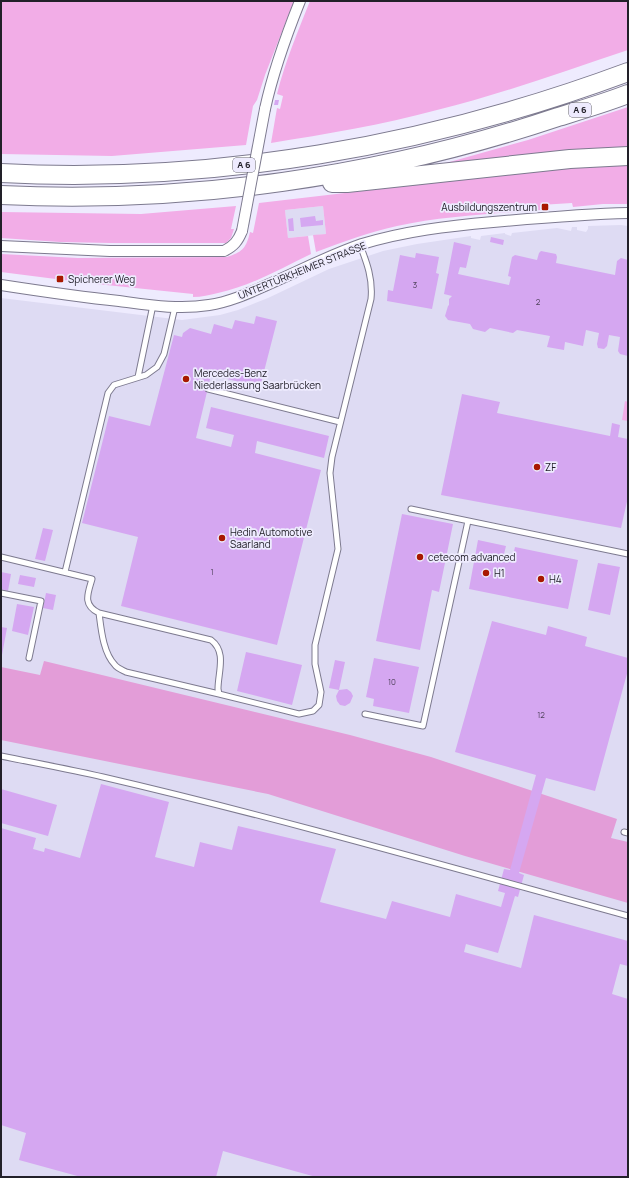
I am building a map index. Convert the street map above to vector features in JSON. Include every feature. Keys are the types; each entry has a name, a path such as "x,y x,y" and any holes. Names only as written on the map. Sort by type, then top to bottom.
{"highway":[{"name":"A 6","path":"1,174 62,176 131,174 230,167 347,150 483,119 549,99 628,72"},
{"name":"A 6","path":"1,195 63,197 134,196 233,189 279,182 393,162 468,144 532,126 628,94"},
{"name":"A 6","path":"279,182 348,183 570,159 628,156"}],"street":[{"path":"1,246 58,250 110,251 224,250 233,246 239,240 242,231 270,88 277,64 300,1"},
{"name":"UNTERTÜRKHEIMER STRASSE","path":"1,285 153,305 175,307 210,305 239,296 360,245 398,234 452,226 575,215 628,213"}],"lane":[{"path":"99,613 102,636 110,657 115,666 126,672 299,714 313,711 319,705 321,692 315,664 315,645 338,549 330,473 332,457 371,299 372,289 369,270 360,245"},
{"path":"138,377 153,305"},
{"path":"65,572 108,393 114,385 151,372 162,361 175,307"},
{"path":"208,389 340,422"},
{"path":"411,509 628,554"},
{"path":"365,714 423,726 468,521"},
{"path":"1,557 92,579 87,598 89,605 93,610 99,613 211,640 217,644 220,650 219,694"},
{"path":"1,593 41,601 29,658"},
{"path":"1,756 101,776 205,802 628,916"}],"shaded area":[{"path":"1,1 294,1 265,75 257,100 253,106 246,145 112,156 1,154"},
{"path":"310,1 628,1 628,50 533,82 461,104 375,125 271,143 277,108 280,109 283,96 277,94 280,82"},
{"path":"628,107 628,149 446,164 528,140"},
{"path":"628,165 628,204 603,204 573,207 572,203 540,205 540,210 433,220 376,231 316,252 313,235 326,234 323,206 285,210 288,238 308,236 311,254 254,282 206,296 193,297 193,294 1,272 1,254 78,258 227,257 243,249 250,232 253,233 259,203 524,172 590,166"},
{"path":"236,206 231,229 234,229 231,238 226,243 60,242 1,238 1,212 141,214"},
{"path":"323,206 326,234 288,238 285,210"},
{"path":"588,226 628,226 628,1177 1,1177 1,298 182,320 220,315 238,310 268,298 329,269 383,251 471,236 471,238 480,240 481,236 505,233 511,236 512,233 557,228 571,231 572,227 577,227 577,230 586,232"},
{"path":"625,401 628,402 628,421 622,420"},
{"path":"44,661 350,735 431,757 617,819 611,838 628,842 628,903 465,856 268,794 1,740 1,667 40,675"}],"building":[{"path":"275,100 279,100 278,105 274,105"},
{"path":"315,216 316,221 323,220 323,225 301,227 300,218"},
{"path":"293,218 294,231 289,231 288,219"},
{"path":"491,237 504,240 503,245 490,242"},
{"path":"454,242 471,246 466,268 460,267 458,274 509,285 511,277 508,276 512,257 515,255 537,260 541,251 556,254 556,263 615,275 617,261 621,258 628,260 628,356 620,354 618,351 620,337 609,335 607,346 604,349 598,348 597,344 599,333 586,330 583,346 565,342 564,350 547,347 550,336 517,330 513,333 490,328 485,332 473,329 470,324 448,320 445,316 449,305 449,299 452,296 444,294"},
{"path":"416,253 439,257 436,273 439,274 432,309 387,301 388,290 393,291 400,255 415,258"},
{"path":"256,316 277,321 260,387 211,375 196,438 231,447 234,435 206,428 211,407 329,436 324,458 257,441 255,453 321,470 277,645 121,606 138,537 82,523 109,416 150,426 174,335 182,337 183,333 190,328 211,334 214,324 232,329 235,320 254,324"},
{"name":"ZF","path":"462,394 500,402 497,413 610,436 612,423 620,425 618,437 628,439 628,497 621,528 441,495"},
{"name":"cetecom advanced","path":"402,514 453,524 439,592 432,590 420,650 376,641"},
{"path":"43,528 53,530 45,561 35,559"},
{"name":"H4","path":"478,540 506,546 503,558 512,560 515,547 578,560 568,609 469,589"},
{"path":"598,563 620,567 610,615 588,610"},
{"path":"1,572 11,574 8,591 1,589"},
{"path":"20,575 36,578 34,587 18,584"},
{"path":"46,593 56,595 53,610 43,608"},
{"path":"17,604 34,607 28,635 12,631"},
{"path":"492,621 546,635 548,626 587,637 585,646 628,658 628,670 595,791 546,778 519,873 524,875 518,897 515,896 498,953 466,944 464,952 521,968 534,915 628,941 628,966 620,964 612,994 628,999 628,1177 316,1177 223,1151 216,1177 81,1177 19,1160 26,1133 1,1125 1,828 36,838 33,849 44,852 45,848 80,858 101,784 169,802 155,857 194,867 200,842 232,850 238,826 336,849 320,902 386,919 392,901 450,917 456,894 501,907 505,893 498,891 504,869 510,870 536,775 455,752"},
{"path":"1,627 7,628 2,655 1,655"},
{"path":"246,652 302,665 292,705 237,691"},
{"path":"374,658 419,667 409,713 373,706 374,699 366,697"},
{"path":"335,660 345,662 339,690 329,688"},
{"path":"347,689 353,696 350,703 345,706 340,705 337,701 336,696 339,690"},
{"path":"1,789 57,805 48,836 1,823"}],"place":[{"name":"Ausbildungszentrum","path":"545,207"},
{"name":"Spicherer Weg","path":"60,279"},
{"name":"Mercedes-Benz Niederlassung Saarbrücken","path":"186,379"},
{"name":"ZF","path":"537,467"},
{"name":"Hedin Automotive Saarland","path":"222,538"},
{"name":"cetecom advanced","path":"420,557"},
{"name":"H1","path":"486,573"},
{"name":"H4","path":"541,579"}]}
